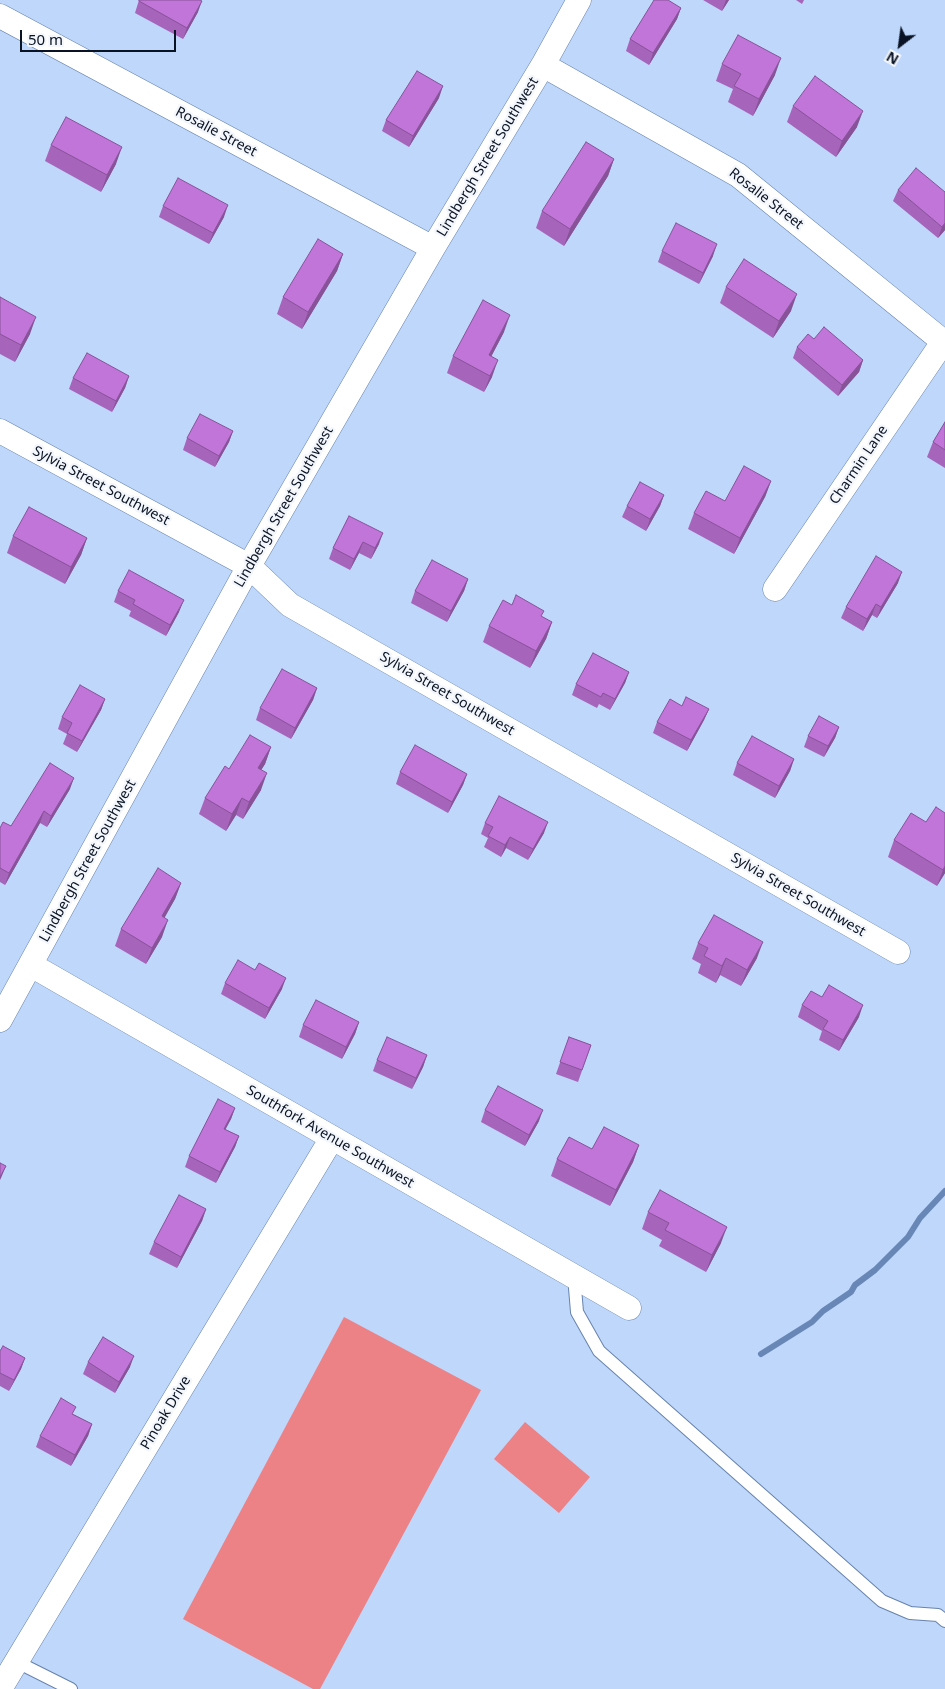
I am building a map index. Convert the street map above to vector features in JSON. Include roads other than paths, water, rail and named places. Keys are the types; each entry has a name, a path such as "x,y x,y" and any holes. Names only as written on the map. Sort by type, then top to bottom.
{"street":[{"name":"Lindbergh Street Southwest","path":"0,1020 249,566 432,248 543,65 579,0"},
{"name":"Rosalie Street","path":"0,16 432,248"},
{"name":"Rosalie Street","path":"543,65 738,175 944,342"},
{"name":"Charmin Lane","path":"775,589 944,342"},
{"name":"Sylvia Street Southwest","path":"0,431 249,566 290,605 898,952"},
{"name":"Southfork Avenue Southwest","path":"31,965 629,1308"},
{"name":"Pinoak Drive","path":"0,1689 332,1138"}],"lane":[{"path":"574,1276 577,1312 599,1351 882,1601 910,1613 938,1614 945,1621"},
{"path":"17,1662 70,1689"}],"waterway":[{"path":"761,1354 812,1322 823,1311 851,1292 855,1285 875,1270 908,1237 920,1218 945,1191"}]}
